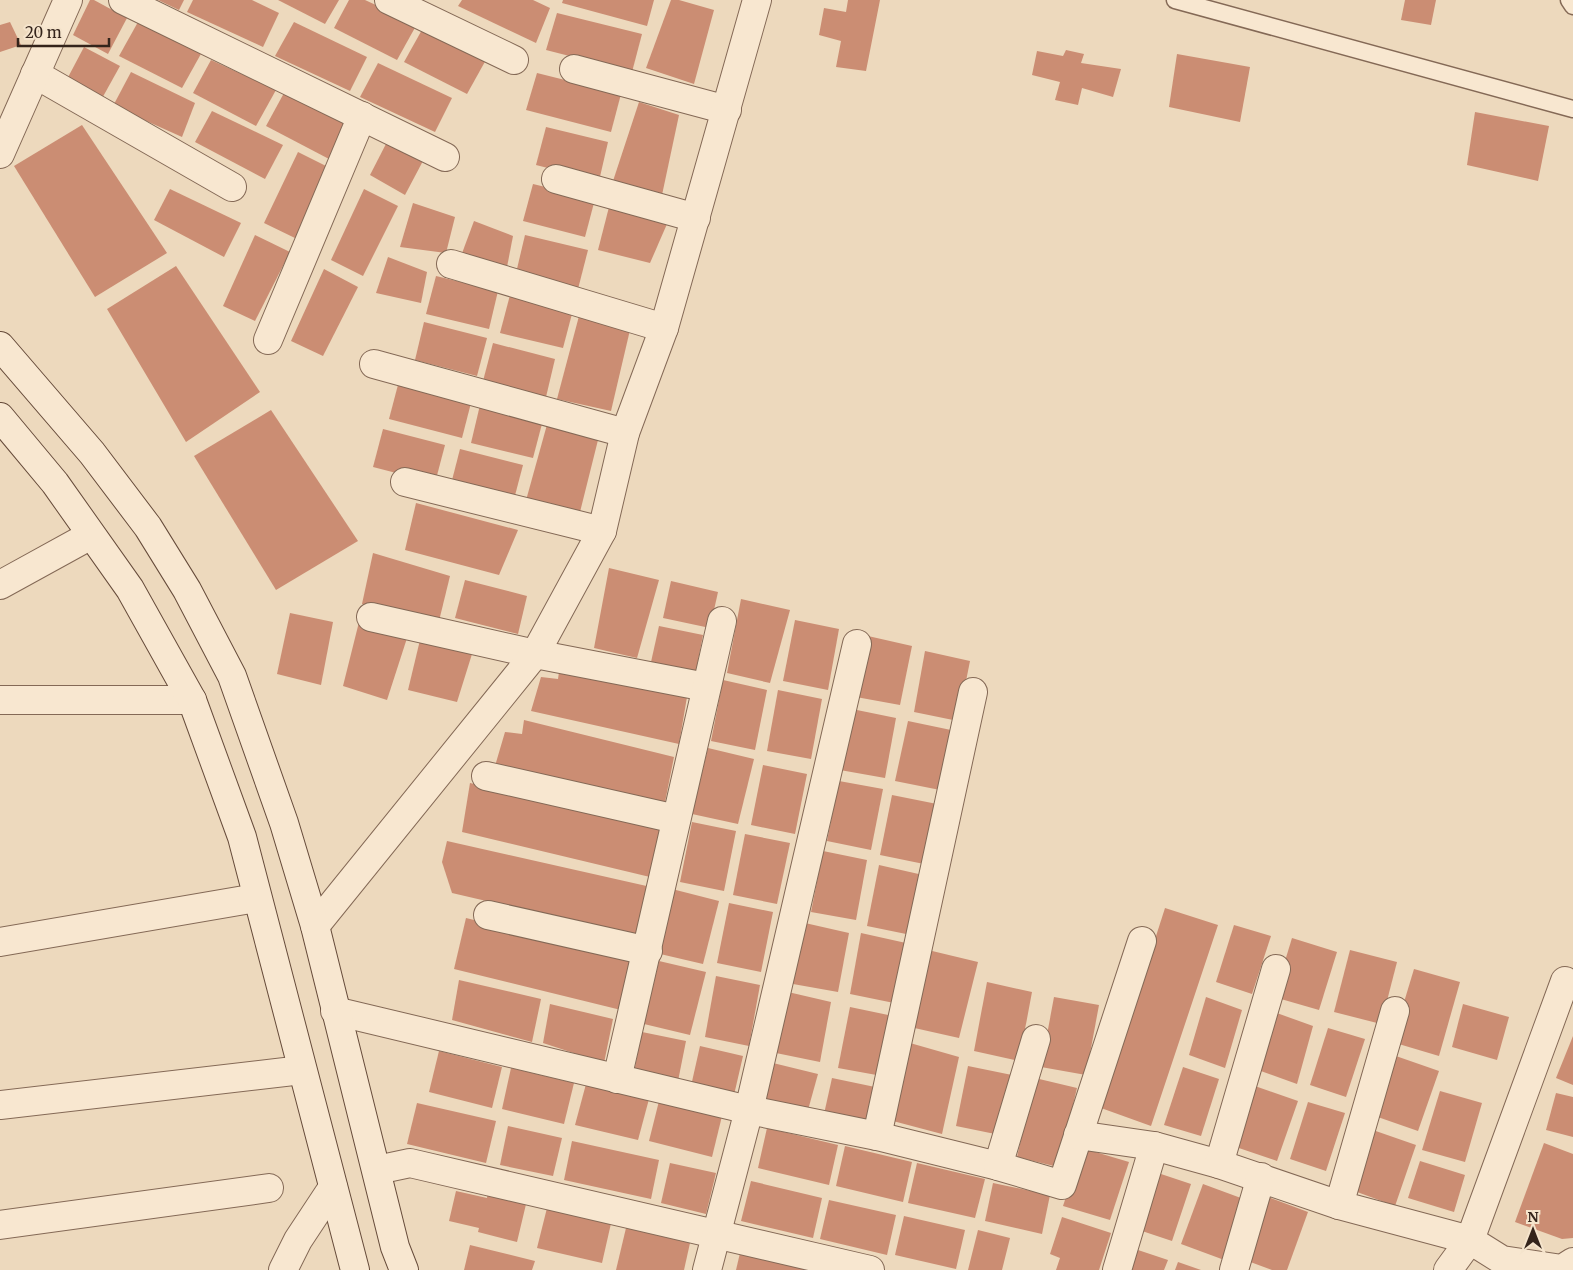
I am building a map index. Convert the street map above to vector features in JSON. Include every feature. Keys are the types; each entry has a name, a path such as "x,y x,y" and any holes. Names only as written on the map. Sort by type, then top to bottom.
{"street":[{"path":"0,154 68,0"},
{"path":"122,0 445,157"},
{"path":"389,0 514,60"},
{"path":"315,926 536,654 602,531 625,433 664,328 727,110 754,1"},
{"path":"574,69 727,110"},
{"path":"35,74 232,187"},
{"path":"268,340 362,116"},
{"path":"556,179 696,218"},
{"path":"451,264 664,328"},
{"path":"0,346 92,453 148,527 187,590 232,676 284,823 315,926 396,1247 404,1270"},
{"path":"374,364 625,433"},
{"path":"0,417 55,483 130,588 192,700 242,838 256,898 355,1270"},
{"path":"405,482 602,531"},
{"path":"0,585 91,535"},
{"path":"371,617 536,654 706,687"},
{"path":"617,1079 648,951 676,819 722,621"},
{"path":"707,1270 749,1110 857,644"},
{"path":"878,1136 973,692"},
{"path":"0,700 192,700"},
{"path":"486,776 676,819"},
{"path":"0,942 256,898"},
{"path":"488,915 648,951"},
{"path":"335,1011 749,1110 878,1136 998,1166 1062,1185 1142,942"},
{"path":"1218,1164 1276,969"},
{"path":"1448,1270 1470,1240 1565,981"},
{"path":"1339,1204 1395,1011"},
{"path":"998,1166 1036,1039"},
{"path":"0,1105 302,1070"},
{"path":"1078,1135 1154,1146 1261,1177 1339,1204 1470,1240 1502,1265 1562,1269 1573,1262"},
{"path":"1117,1270 1154,1146"},
{"path":"377,1170 410,1163 716,1232 870,1270"},
{"path":"1234,1270 1261,1177"},
{"path":"283,1270 298,1240 333,1187"},
{"path":"0,1225 269,1188"}],"lane":[{"path":"1175,0 1573,109"},
{"path":"1569,0 1573,6"}],"building":[{"path":"90,0 94,0 127,18 108,54 73,35"},
{"path":"158,0 184,0 179,10"},
{"path":"193,0 252,0 279,13 263,47 187,12"},
{"path":"278,0 339,0 325,24"},
{"path":"349,0 365,0 417,24 397,60 334,28"},
{"path":"462,0 533,0 550,8 536,43 458,6"},
{"path":"563,0 654,0 647,26 562,3"},
{"path":"671,0 679,0 714,10 694,84 646,68"},
{"path":"848,0 880,0 866,71 836,67 841,41 819,35 824,8 846,12"},
{"path":"1405,0 1436,0 1431,25 1401,20"},
{"path":"557,13 642,34 632,72 546,50"},
{"path":"10,22 21,45 0,52 0,25"},
{"path":"138,22 202,52 182,88 119,56"},
{"path":"294,22 367,57 350,91 275,56"},
{"path":"423,28 487,58 467,94 404,62"},
{"path":"84,47 120,66 100,102 65,83"},
{"path":"1066,50 1084,54 1081,63 1121,69 1113,97 1082,88 1078,105 1055,100 1060,82 1032,75 1037,51 1063,56"},
{"path":"1177,54 1250,67 1240,122 1169,107"},
{"path":"211,60 276,90 256,126 193,93"},
{"path":"378,63 452,98 435,132 360,97"},
{"path":"131,72 195,103 182,137 113,106"},
{"path":"537,73 621,94 611,132 526,110"},
{"path":"284,93 348,123 329,159 266,126"},
{"path":"639,102 679,115 662,195 613,181"},
{"path":"212,111 283,145 265,179 195,142"},
{"path":"1475,112 1549,126 1538,181 1467,165"},
{"path":"82,125 167,253 95,297 14,166"},
{"path":"546,127 608,142 599,181 536,165"},
{"path":"388,140 424,159 405,195 370,175"},
{"path":"298,152 332,169 297,239 264,223"},
{"path":"533,184 595,199 585,237 523,221"},
{"path":"170,189 241,223 224,257 154,220"},
{"path":"364,189 398,206 363,276 331,260"},
{"path":"413,203 455,217 446,253 400,247"},
{"path":"609,207 667,224 650,263 598,250"},
{"path":"474,221 513,236 507,267 461,256"},
{"path":"255,235 290,252 255,321 223,306"},
{"path":"525,235 588,250 578,289 516,273"},
{"path":"388,257 427,272 421,303 376,293"},
{"path":"176,266 260,392 186,442 107,309"},
{"path":"324,269 358,287 323,356 291,341"},
{"path":"436,276 498,291 489,329 426,314"},
{"path":"510,295 573,310 563,348 500,333"},
{"path":"579,316 630,330 611,411 557,399"},
{"path":"424,322 487,338 477,376 415,360"},
{"path":"493,343 555,359 546,397 483,381"},
{"path":"399,381 472,399 462,438 389,419"},
{"path":"480,405 543,420 533,458 471,443"},
{"path":"271,410 358,541 276,590 194,456"},
{"path":"548,421 599,436 579,516 525,504"},
{"path":"383,429 445,445 435,483 373,467"},
{"path":"460,449 523,465 513,503 450,488"},
{"path":"416,503 518,530 499,575 405,550"},
{"path":"373,553 450,576 439,621 362,604"},
{"path":"609,568 659,580 637,658 594,648"},
{"path":"465,580 527,596 518,634 455,618"},
{"path":"671,581 718,592 710,628 663,618"},
{"path":"741,599 790,610 770,683 727,673"},
{"path":"290,613 333,622 321,685 277,674"},
{"path":"795,620 839,629 828,690 783,681"},
{"path":"359,622 408,635 387,700 343,686"},
{"path":"659,626 703,635 696,671 651,662"},
{"path":"868,636 912,646 900,705 856,697"},
{"path":"420,640 472,654 457,702 408,690"},
{"path":"925,651 970,661 958,721 914,712"},
{"path":"560,665 687,697 679,744 531,711 541,677 558,679"},
{"path":"723,680 767,690 755,750 711,741"},
{"path":"778,690 822,699 811,759 767,751"},
{"path":"852,709 896,718 885,778 840,770"},
{"path":"524,720 674,757 664,807 495,766 505,732 522,734"},
{"path":"908,721 951,730 940,790 895,781"},
{"path":"708,748 754,759 738,824 692,814"},
{"path":"763,765 807,774 795,834 751,825"},
{"path":"839,781 883,789 871,850 827,841"},
{"path":"470,783 660,827 650,877 462,832"},
{"path":"892,795 937,804 924,864 880,855"},
{"path":"692,822 736,831 724,891 680,882"},
{"path":"745,834 790,843 777,904 733,895"},
{"path":"447,841 651,887 641,937 452,893 442,862"},
{"path":"823,851 867,860 856,920 811,912"},
{"path":"879,865 923,875 911,935 867,926"},
{"path":"672,889 719,901 703,964 656,953"},
{"path":"729,903 773,912 761,972 717,963"},
{"path":"1165,908 1218,925 1151,1126 1101,1108"},
{"path":"466,918 632,959 621,1010 454,969"},
{"path":"805,923 849,933 838,992 793,984"},
{"path":"1234,925 1271,936 1252,994 1216,982"},
{"path":"861,933 906,943 894,1003 850,994"},
{"path":"1292,938 1337,952 1319,1010 1274,997"},
{"path":"928,950 978,962 959,1038 910,1027"},
{"path":"1350,950 1397,962 1381,1024 1334,1012"},
{"path":"659,961 706,972 690,1035 644,1024"},
{"path":"1414,969 1460,982 1439,1056 1392,1042"},
{"path":"716,976 760,985 749,1046 705,1037"},
{"path":"459,980 541,999 532,1042 452,1020"},
{"path":"987,982 1032,992 1019,1061 974,1051"},
{"path":"788,992 831,1002 820,1062 776,1053"},
{"path":"1054,997 1099,1005 1086,1075 1041,1067"},
{"path":"1206,997 1242,1010 1225,1068 1189,1055"},
{"path":"550,1004 613,1019 604,1063 543,1043"},
{"path":"1463,1004 1509,1017 1497,1060 1452,1047"},
{"path":"850,1007 893,1016 882,1076 838,1068"},
{"path":"1274,1012 1313,1026 1297,1084 1258,1070"},
{"path":"1328,1028 1365,1039 1346,1097 1310,1085"},
{"path":"642,1032 686,1041 678,1081 634,1072"},
{"path":"1573,1036 1573,1085 1556,1078"},
{"path":"910,1043 959,1057 942,1134 893,1121"},
{"path":"700,1046 743,1056 734,1095 691,1086"},
{"path":"439,1051 502,1067 492,1108 429,1092"},
{"path":"1393,1055 1439,1071 1418,1131 1372,1115"},
{"path":"773,1063 818,1074 808,1110 764,1102"},
{"path":"968,1066 1012,1075 1000,1135 956,1126"},
{"path":"1183,1067 1219,1079 1201,1136 1164,1125"},
{"path":"511,1068 574,1083 564,1124 502,1109"},
{"path":"832,1078 875,1087 867,1123 824,1114"},
{"path":"1035,1078 1077,1088 1058,1167 1017,1157"},
{"path":"586,1084 649,1099 638,1140 575,1125"},
{"path":"1252,1085 1298,1101 1277,1161 1230,1145"},
{"path":"1440,1091 1482,1103 1465,1162 1422,1150"},
{"path":"1556,1093 1573,1097 1573,1137 1546,1130"},
{"path":"659,1101 722,1116 712,1157 649,1141"},
{"path":"1308,1102 1345,1113 1326,1171 1290,1159"},
{"path":"417,1103 496,1121 486,1163 407,1144"},
{"path":"508,1126 562,1138 553,1176 500,1165"},
{"path":"767,1128 838,1145 829,1185 758,1168"},
{"path":"1370,1129 1416,1145 1395,1206 1349,1189"},
{"path":"572,1141 659,1160 651,1199 564,1180"},
{"path":"1544,1143 1573,1154 1573,1238 1562,1239 1515,1222"},
{"path":"845,1146 912,1162 903,1202 836,1186"},
{"path":"1082,1148 1129,1162 1110,1220 1063,1206"},
{"path":"1420,1161 1465,1175 1454,1212 1408,1198"},
{"path":"670,1163 716,1173 706,1214 661,1203"},
{"path":"917,1163 985,1179 975,1218 908,1203"},
{"path":"1155,1172 1191,1184 1172,1241 1136,1229"},
{"path":"751,1181 822,1198 813,1238 741,1221"},
{"path":"993,1183 1050,1195 1042,1234 985,1221"},
{"path":"1203,1184 1249,1201 1227,1261 1181,1244"},
{"path":"488,1190 527,1200 517,1242 478,1232 479,1228 449,1221 456,1191 487,1198"},
{"path":"1268,1197 1308,1212 1287,1270 1272,1270 1245,1260"},
{"path":"829,1200 896,1215 887,1255 820,1239"},
{"path":"548,1204 612,1219 602,1263 537,1248"},
{"path":"904,1216 965,1230 956,1269 895,1255"},
{"path":"1062,1217 1111,1233 1099,1270 1056,1270 1060,1258 1050,1254"},
{"path":"626,1228 690,1243 684,1270 616,1270"},
{"path":"978,1230 1010,1238 1002,1270 968,1270"},
{"path":"470,1245 535,1261 532,1270 464,1270"},
{"path":"1132,1248 1168,1260 1164,1270 1124,1270"},
{"path":"740,1253 805,1268 805,1270 736,1270"},
{"path":"1178,1262 1201,1270 1175,1270"}]}
